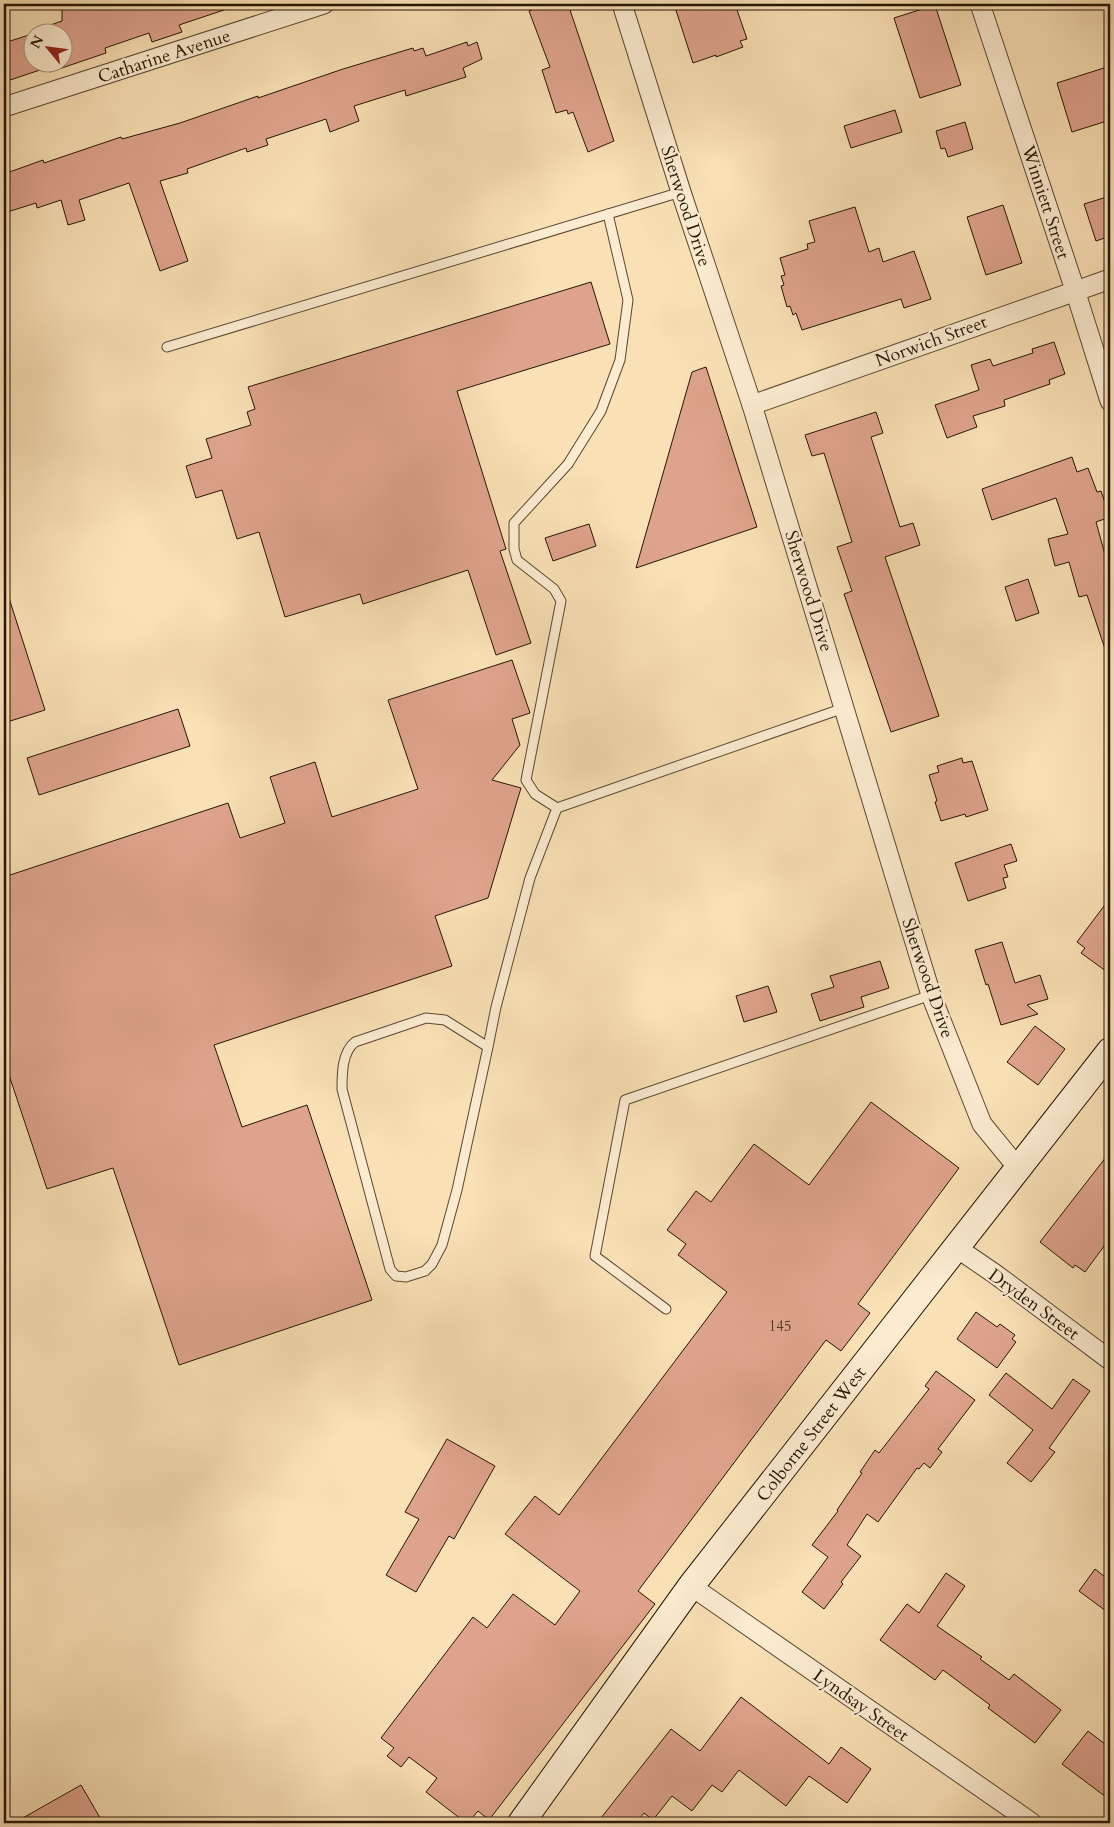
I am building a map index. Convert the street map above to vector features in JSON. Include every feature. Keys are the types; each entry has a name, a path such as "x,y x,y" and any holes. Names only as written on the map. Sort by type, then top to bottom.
{"main road":[{"name":"Colborne Street West","path":"521,1823 691,1586 1110,1051"}],"street":[{"name":"Catharine Avenue","path":"4,107 324,4"},
{"name":"Sherwood Drive","path":"622,4 681,192 752,404 931,995 982,1124 1018,1168"},
{"name":"Winniett Street","path":"980,4 1075,290 1110,402"},
{"name":"Norwich Street","path":"752,404 1110,278"},
{"name":"Dryden Street","path":"957,1248 1110,1360"},
{"name":"Lyndsay Street","path":"691,1586 1032,1823"}],"lane":[{"path":"167,347 681,192"},
{"path":"557,808 535,794 526,780 561,601 554,589 517,560 514,549 514,523 568,464 601,411 620,360 628,300 608,214"},
{"path":"488,1048 445,1020 426,1018 355,1042 347,1052 342,1076 342,1089 390,1269 396,1276 406,1277 425,1271 432,1264 442,1245 457,1190 488,1048 496,1007 530,878 557,808 844,708"},
{"path":"666,1308 595,1256 625,1100 931,995"}],"building":[{"path":"75,4 233,4 233,7 179,25 182,32 152,42 149,33 105,48 106,53 72,65 72,22 59,22 62,21 62,8"},
{"path":"530,4 568,4 614,141 588,152 573,112 568,114 567,110 556,113 542,70 550,67 529,11 532,10"},
{"path":"674,4 735,4 747,39 740,41 743,47 693,63"},
{"path":"935,5 961,85 920,98 894,18"},
{"path":"22,37 22,72 34,72 4,82 4,43"},
{"path":"467,42 468,46 477,42 482,59 463,68 466,77 406,96 405,90 354,106 359,121 330,132 326,119 266,139 268,145 247,152 246,148 187,169 188,173 160,181 188,261 160,271 129,183 79,200 85,220 68,225 61,200 37,208 36,203 4,213 4,174 43,160 44,163 121,137 122,139 180,123 258,96 258,98 343,69 413,48 414,51 423,48 426,56"},
{"path":"1110,66 1110,120 1072,132 1057,83"},
{"path":"895,110 902,132 851,148 844,126"},
{"path":"965,122 973,149 948,157 945,148 941,149 936,131"},
{"path":"1110,196 1110,236 1096,241 1084,204"},
{"path":"1003,205 1022,263 986,275 967,217"},
{"path":"855,207 869,252 879,248 883,262 914,251 931,299 904,308 901,299 802,330 796,313 793,315 790,306 787,307 781,286 784,285 781,276 785,275 780,258 808,249 807,244 815,242 809,221"},
{"path":"591,282 610,344 457,391 506,549 500,551 531,643 496,655 468,570 363,604 360,594 285,617 259,532 237,539 222,490 196,498 186,466 212,458 206,439 251,425 247,412 255,409 248,387"},
{"path":"1054,342 1065,374 1049,380 1050,384 1004,400 1005,406 973,416 977,427 947,438 935,405 979,390 971,365 990,359 993,366 1033,353 1032,349"},
{"path":"706,367 757,527 636,568 692,372"},
{"path":"876,412 883,433 871,437 900,527 913,523 920,545 885,557 939,716 891,732 844,594 852,591 837,547 852,542 824,453 812,456 805,435"},
{"path":"1072,457 1077,472 1088,468 1097,492 1101,491 1110,517 1096,522 1107,562 1110,561 1110,654 1107,655 1087,595 1079,597 1069,562 1055,566 1048,539 1068,534 1056,498 992,520 982,489"},
{"path":"589,524 596,546 553,561 545,538"},
{"path":"1028,579 1039,613 1016,621 1005,587"},
{"path":"8,595 45,710 4,723 4,596"},
{"path":"512,660 530,713 512,719 520,745 492,780 521,788 488,898 435,916 452,966 214,1045 242,1127 307,1105 372,1300 179,1365 113,1168 47,1189 4,1060 4,877 228,803 240,838 285,823 270,777 315,762 332,817 418,789 388,700"},
{"path":"178,709 190,746 39,795 27,758"},
{"path":"962,758 963,763 972,761 988,810 966,817 965,814 941,821 929,775 939,772 937,766"},
{"path":"1011,844 1017,861 1004,865 1008,877 1003,878 1006,888 968,901 955,863"},
{"path":"1110,898 1110,974 1081,953 1085,948 1077,942"},
{"path":"1002,942 1015,983 1040,975 1048,999 1027,1005 1038,1014 1001,1025 975,950"},
{"path":"880,961 889,988 861,997 864,1007 820,1021 811,994 834,987 830,976"},
{"path":"768,986 777,1012 744,1022 736,996"},
{"path":"1035,1026 1065,1049 1038,1085 1007,1062"},
{"path":"871,1102 959,1168 858,1304 870,1313 841,1351 826,1340 638,1591 655,1604 489,1820 478,1811 466,1823 426,1792 437,1778 409,1757 401,1767 387,1756 394,1748 381,1738 473,1617 487,1628 513,1594 555,1625 580,1591 505,1534 535,1496 559,1515 727,1292 678,1255 686,1244 667,1230 696,1191 711,1202 754,1144 809,1185"},
{"path":"1110,1152 1110,1238 1085,1272 1075,1265 1073,1268 1040,1242"},
{"path":"976,1312 997,1327 1000,1324 1015,1335 1012,1339 1016,1342 997,1368 957,1339"},
{"path":"936,1371 975,1400 938,1449 942,1452 930,1468 924,1463 919,1469 917,1468 878,1522 867,1514 847,1545 861,1556 841,1582 843,1584 824,1609 802,1592 828,1557 812,1545 838,1511 875,1450 879,1453 929,1389 925,1386"},
{"path":"1006,1373 1052,1409 1073,1379 1090,1391 1049,1448 1055,1452 1031,1482 1007,1463 1033,1430 989,1395"},
{"path":"447,1439 495,1466 454,1539 449,1536 416,1592 386,1575 419,1519 405,1512"},
{"path":"1095,1569 1110,1581 1110,1614 1079,1591"},
{"path":"946,1573 965,1586 937,1626 982,1657 980,1659 1009,1680 1014,1674 1061,1710 1035,1743 988,1708 990,1705 943,1670 935,1680 880,1640 907,1604 919,1613"},
{"path":"741,1697 829,1764 841,1747 871,1769 847,1803 809,1776 786,1806 739,1770 722,1792 712,1785 692,1811 672,1796 653,1820 644,1813 636,1823 597,1823 671,1729 700,1751"},
{"path":"1088,1731 1110,1748 1110,1800 1062,1764"},
{"path":"81,1785 103,1823 14,1823"}]}
